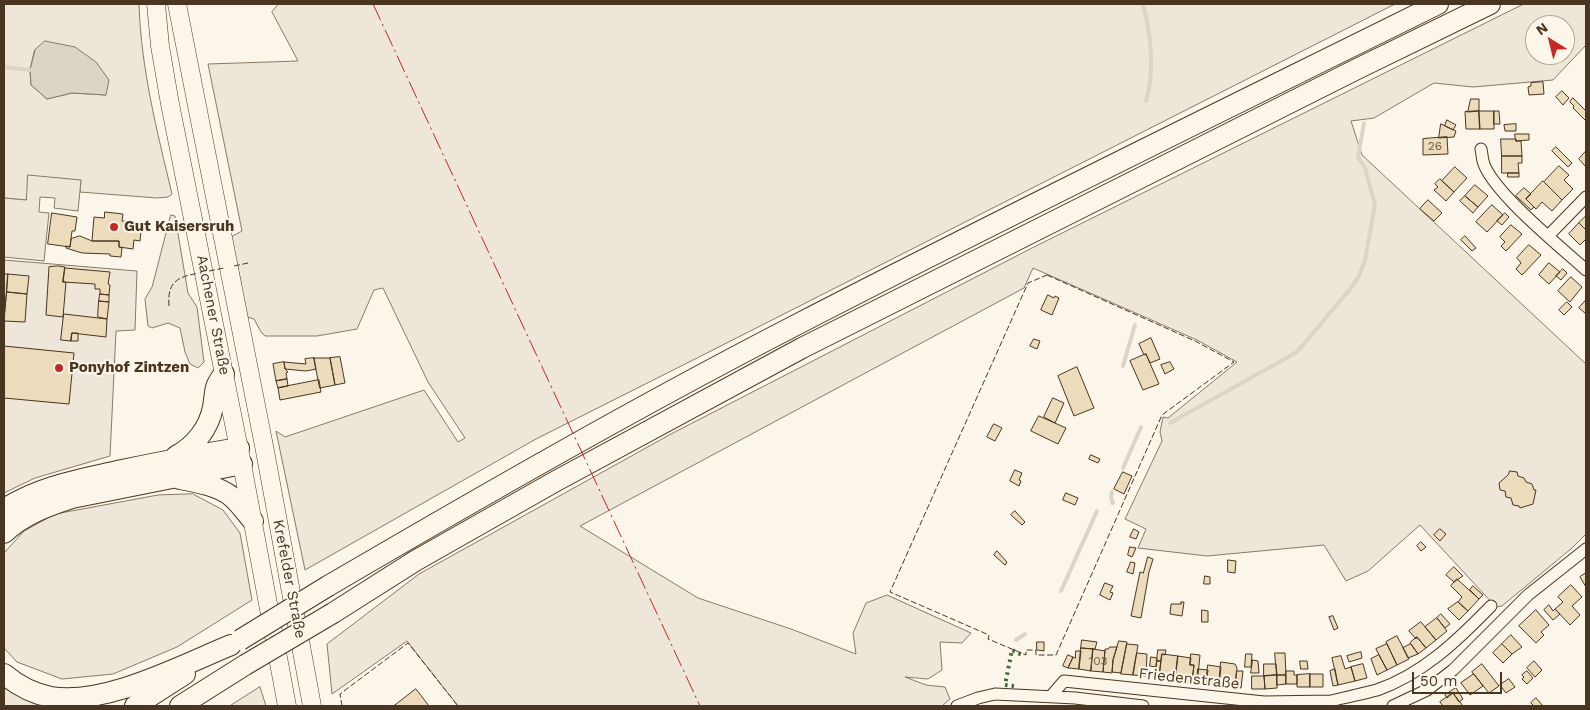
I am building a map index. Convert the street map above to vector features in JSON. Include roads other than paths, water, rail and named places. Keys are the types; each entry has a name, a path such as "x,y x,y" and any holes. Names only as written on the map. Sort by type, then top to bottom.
{"highway":[{"path":"134,706 328,586 544,461 795,326 1301,70 1346,50 1438,4"},
{"path":"180,706 415,561 556,481 802,348 1490,4"},
{"path":"4,533 30,515 49,505 169,470 201,434 209,420 213,407 215,385 224,374"},
{"path":"4,509 29,494 48,487 169,470 240,456"},
{"path":"169,470 231,496 253,521"},
{"path":"4,674 20,685 51,697 79,697 126,687 236,643"}],"main road":[{"name":"Aachener Straße","path":"156,4 160,46 240,456"},
{"name":"Aachener Straße","path":"177,4 260,431"},
{"path":"192,207 219,224"},
{"name":"Krefelder Straße","path":"260,431 312,706"},
{"path":"240,456 264,451"},
{"name":"Krefelder Straße","path":"240,456 287,706"}],"street":[{"path":"1481,149 1483,162 1492,178 1510,200 1586,270"},
{"path":"1548,236 1586,196"},
{"path":"1393,706 1427,690 1452,670 1528,595 1586,549"},
{"name":"Friedenstraße","path":"1051,696 1064,681 1264,702 1332,703 1377,690 1412,674 1446,650 1491,606"},
{"path":"957,706 995,694 1051,696 1143,706"}],"waterway":[{"path":"1143,4 1151,53 1149,90 1146,101"},
{"path":"4,67 30,70"},
{"path":"1170,423 1297,352 1359,276 1365,260 1375,205 1365,168 1358,157 1364,123"},
{"path":"1123,366 1135,325"},
{"path":"1123,468 1141,427"},
{"path":"1112,492 1112,503"},
{"path":"1061,591 1097,511"},
{"path":"1016,640 1025,634"}],"place":[{"name":"Gut Kaisersruh","path":"114,227"},
{"name":"Ponyhof Zintzen","path":"59,368"}]}
